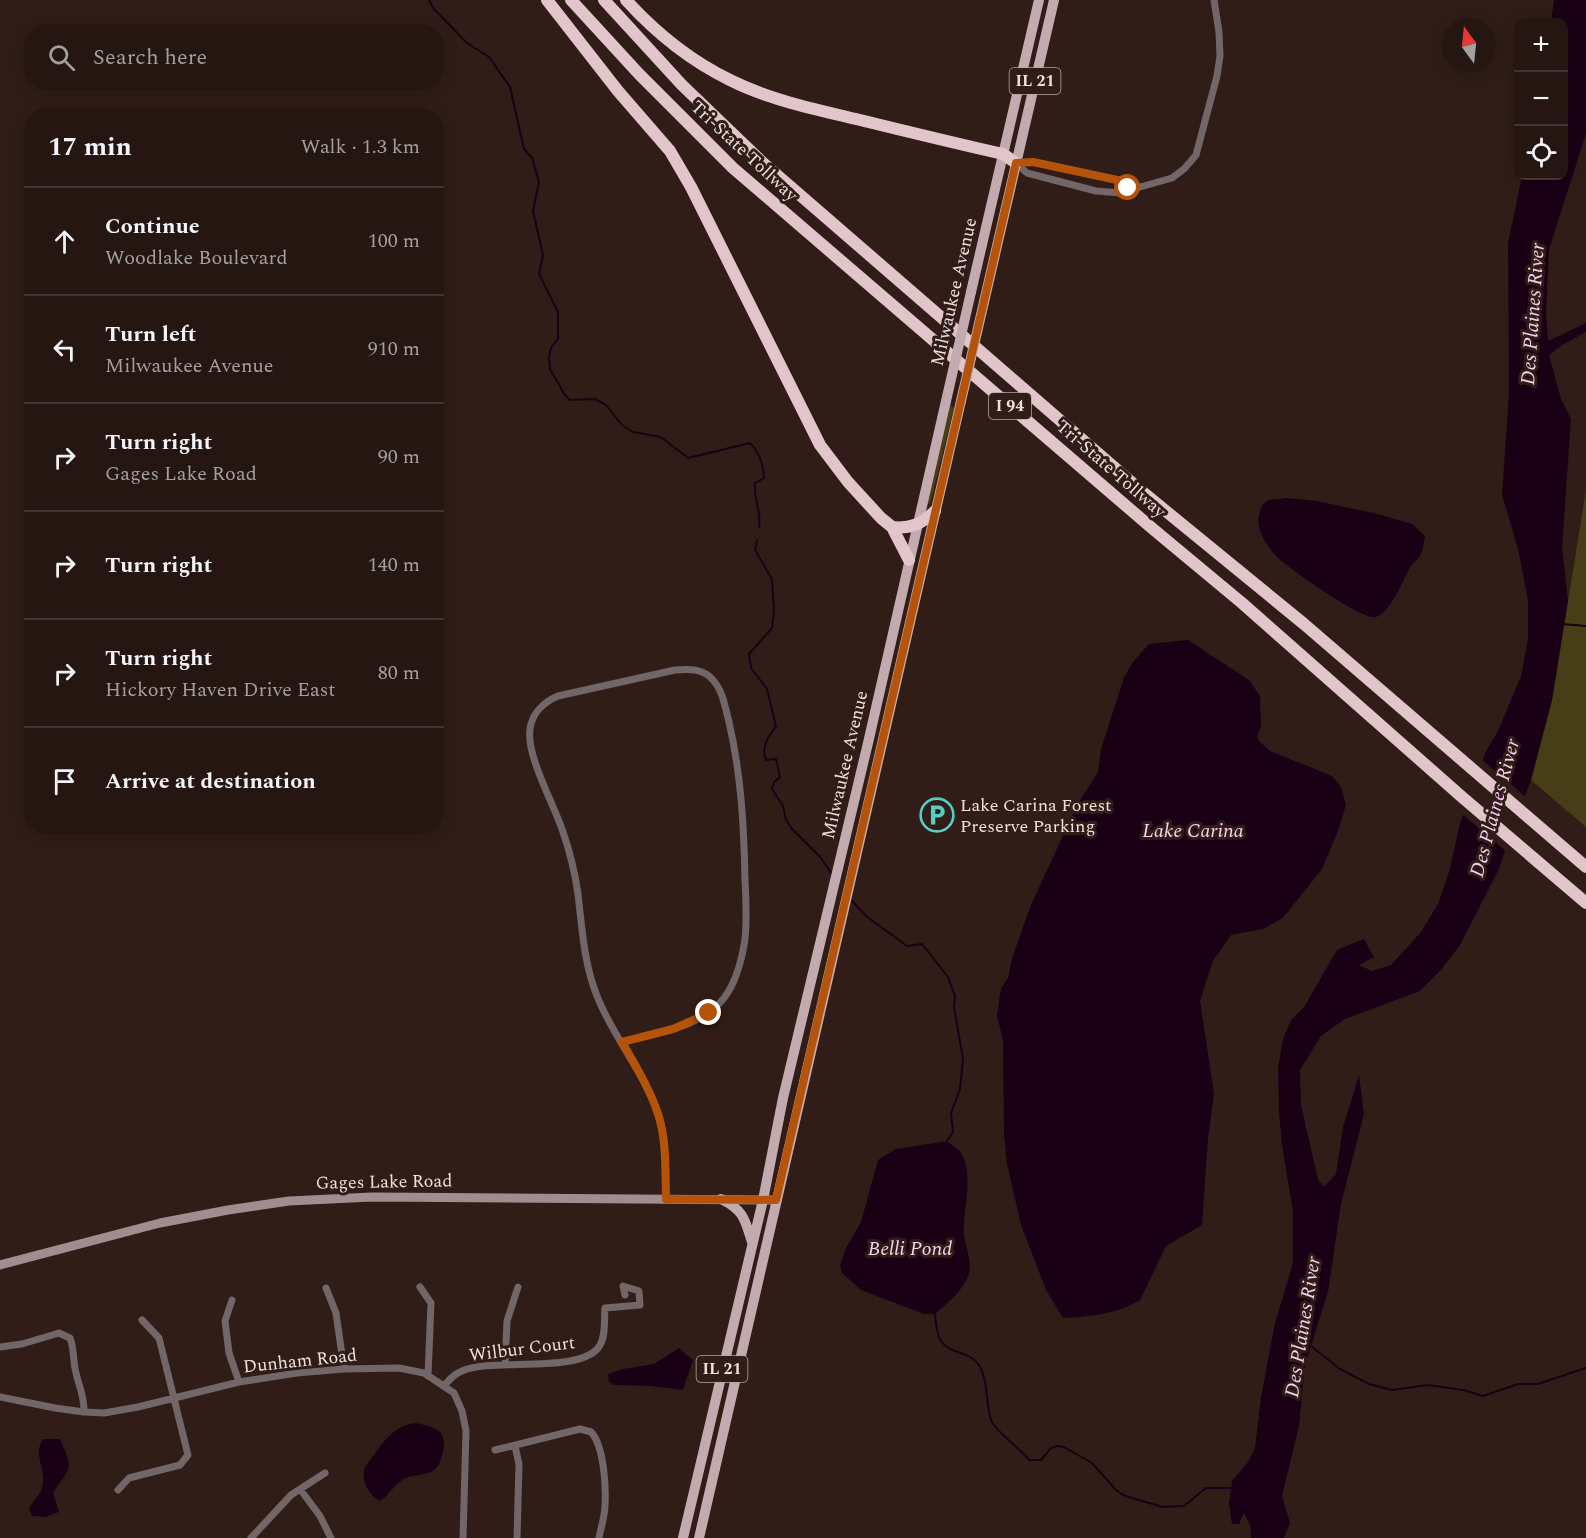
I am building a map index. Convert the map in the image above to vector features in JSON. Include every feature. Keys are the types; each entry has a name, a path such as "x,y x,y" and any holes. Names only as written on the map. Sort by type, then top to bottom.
{"highway":[{"path":"547,0 618,91 670,151 706,216 820,445 864,501 892,527 909,560"},
{"name":"Tri-State Tollway","path":"571,0 639,74 733,168 1242,603 1586,903"},
{"name":"Tri-State Tollway","path":"604,0 682,84 762,162 1136,486 1304,624 1586,867"},
{"path":"626,0 641,17 701,64 760,93 799,106 1003,154 1016,163"},
{"path":"892,527 917,526 935,512"}],"main road":[{"name":"Milwaukee Avenue","path":"683,1538 1039,0"},
{"name":"Milwaukee Avenue","path":"699,1538 1054,0"},
{"path":"721,1199 743,1215 752,1242"}],"street":[{"path":"1016,163 1027,173 1096,191 1121,194 1128,188 1172,178 1184,170 1196,155 1217,76 1220,56 1214,0"},
{"path":"1016,163 1033,162 1122,181 1128,188"},
{"path":"622,1042 673,1029 701,1018 719,1004 732,985 745,938 740,780 735,749 724,701 717,686 703,672 692,669 675,670 549,700 534,716 530,736 531,748 563,831 573,869 586,958 596,995 622,1042 638,1070 658,1113 664,1152 666,1199"},
{"name":"Gages Lake Road","path":"0,1265 170,1221 289,1202 372,1197 776,1200"},
{"name":"Wilbur Court","path":"444,1386 455,1375 468,1368 554,1363 592,1353 600,1345 603,1335 605,1308 640,1305 639,1291 623,1286 625,1295"},
{"path":"420,1287 431,1303 428,1376"},
{"path":"505,1365 507,1321 518,1287"},
{"path":"326,1288 336,1313 344,1370"},
{"path":"232,1300 225,1321 229,1353 239,1382"},
{"path":"118,1490 129,1478 180,1465 187,1459 188,1451 159,1338 142,1320"},
{"path":"0,1347 22,1344 59,1333 70,1338 77,1377 84,1397 84,1412"},
{"name":"Dunham Road","path":"0,1397 84,1412 120,1411 239,1382 297,1373 399,1368 428,1376 454,1393 462,1411 466,1431 463,1538"},
{"path":"495,1450 580,1429 592,1432 598,1443 605,1484 605,1506 599,1538"},
{"path":"515,1446 519,1464 517,1538"},
{"path":"251,1538 280,1504 325,1473"},
{"path":"300,1490 321,1516 332,1538"}],"shaded area":[{"path":"950,405 954,408 930,504 927,503"},
{"path":"1586,490 1586,827 1531,780 1552,700"}],"water":[{"name":"Des Plaines River","path":"1554,0 1586,0 1586,134 1549,249 1546,313 1548,341 1586,323 1586,332 1549,355 1561,399 1571,419 1562,547 1568,601 1552,700 1531,780 1498,871 1460,945 1441,970 1420,991 1345,1019 1321,1036 1300,1070 1301,1105 1318,1179 1324,1187 1336,1174 1343,1127 1359,1075 1364,1114 1341,1204 1328,1292 1305,1365 1299,1426 1282,1496 1290,1523 1284,1538 1251,1538 1250,1525 1244,1513 1239,1524 1232,1524 1229,1504 1232,1481 1248,1462 1255,1448 1261,1397 1275,1323 1293,1263 1293,1212 1279,1113 1278,1068 1283,1039 1291,1020 1304,1007 1337,950 1364,939 1374,957 1359,965 1372,971 1391,965 1421,932 1438,904 1449,872 1460,823 1486,751 1498,731 1521,676 1528,639 1528,600 1518,549 1502,495 1509,391 1508,243 1521,180 1568,180 1568,18 1552,18"},
{"path":"1287,498 1317,501 1382,515 1412,524 1425,536 1421,554 1410,567 1391,603 1381,614 1376,617 1369,616 1342,603 1276,556 1260,531 1258,520 1263,504 1269,500"},
{"name":"Lake Carina","path":"1188,640 1249,680 1260,696 1261,727 1257,736 1259,741 1270,751 1332,776 1341,787 1346,805 1322,869 1283,918 1263,929 1231,935 1213,961 1200,1001 1214,1094 1208,1138 1202,1225 1166,1246 1140,1300 1113,1312 1063,1318 1046,1290 1021,1225 1007,1164 1004,1135 1003,1041 997,1015 1001,988 1008,978 1012,958 1031,905 1077,805 1098,772 1101,749 1124,677 1133,662 1149,644"},
{"name":"Belli Pond","path":"947,1141 961,1153 967,1172 964,1235 969,1271 962,1287 949,1301 935,1314 924,1314 861,1290 842,1273 840,1265 846,1248 861,1222 878,1160 896,1149"},
{"path":"679,1348 693,1360 683,1390 614,1385 609,1382 608,1374 654,1364"},
{"path":"416,1423 434,1428 441,1434 444,1444 439,1463 432,1471 401,1481 380,1501 366,1487 365,1467 393,1433 399,1428"},
{"path":"43,1439 60,1439 69,1463 67,1472 53,1493 59,1512 45,1517 32,1516 29,1509 42,1487 43,1477 39,1450"}],"pier":[{"path":"1480,758 1528,799 1508,853 1461,813"}],"waterway":[{"path":"429,0 434,9 467,43 489,57 510,87 524,149 532,158 539,182 533,211 543,255 539,274 558,312 558,339 551,348 550,369 565,395 570,400 595,399 606,405 622,425 633,432 661,437 688,458 750,443 759,454 764,473 764,478 755,483 759,527"},
{"path":"757,540 755,550 772,579 774,611 772,628 749,654 751,668 767,689 776,726 764,750 766,760 776,759 780,777 774,782 772,789 783,806 786,820 792,829 820,857 832,874"},
{"path":"1562,624 1586,626"},
{"path":"852,901 866,916 907,946 922,944 948,977 955,996 954,1007 963,1059 960,1089 951,1113 953,1132 947,1141"},
{"path":"935,1314 941,1341 950,1349 971,1357 979,1365 993,1424 1029,1460 1041,1460 1051,1448 1064,1447 1092,1463 1116,1490 1125,1496 1163,1507 1184,1506 1206,1488 1233,1488"},
{"name":"Des Plaines River","path":"1311,1346 1340,1369 1369,1384 1392,1390 1428,1385 1463,1390 1483,1396 1518,1384 1538,1384 1586,1368"}],"place":[{"name":"Lake Carina Forest Preserve Parking","path":"937,815"}],"route":[{"path":"709,1013 673,1029 622,1042 658,1113 664,1152 666,1199 776,1200 1016,163 1033,162 1122,181 1128,188"}]}
